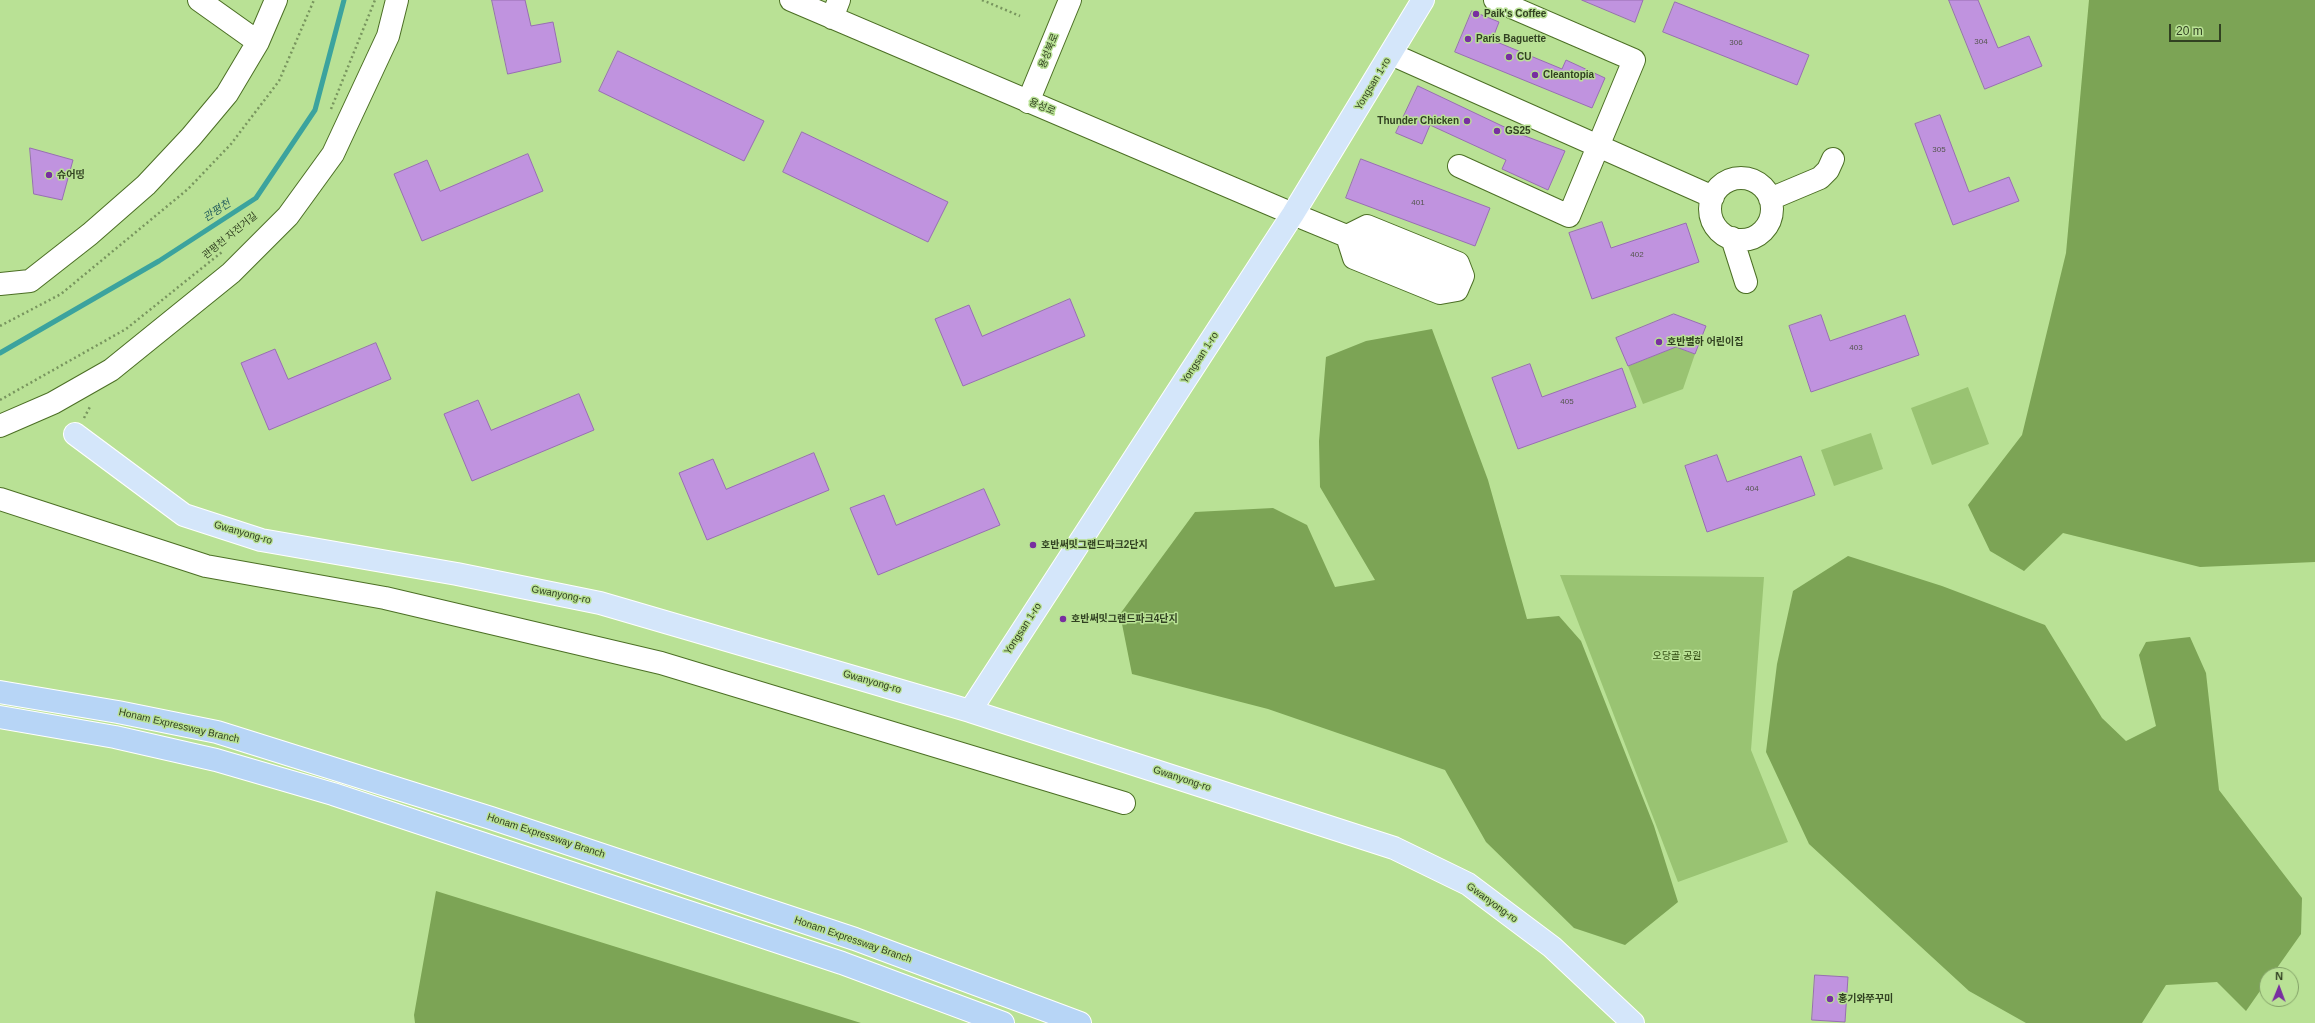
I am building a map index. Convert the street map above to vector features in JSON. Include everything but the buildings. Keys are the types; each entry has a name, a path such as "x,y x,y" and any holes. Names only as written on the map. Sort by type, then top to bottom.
{"highway":[{"name":"Honam Expressway Branch","path":"0,692 118,712 225,735 491,818 847,937 1080,1023"},
{"path":"0,717 115,737 216,760 333,794 842,963 1003,1023"}],"main road":[{"name":"Yongsan 1-ro","path":"970,711 1293,214 1423,0"},
{"name":"Gwanyong-ro","path":"75,434 184,515 261,540 457,574 600,602 970,711 1394,848 1468,884 1552,947 1633,1023"}],"street":[{"path":"199,0 258,42"},
{"path":"0,284 30,281 90,234 146,185 191,137 227,94 258,42 276,0"},
{"path":"0,426 53,403 111,370 231,273 288,216 333,154 388,36 397,0"},
{"name":"용성로","path":"791,0 836,9 1028,102 1444,276"},
{"name":"용성북로","path":"1028,102 1070,0"},
{"path":"1459,166 1569,216 1634,60 1495,0"},
{"path":"1391,54 1712,197"},
{"path":"1770,199 1820,178 1828,170 1833,158"},
{"path":"1746,178 1755,181 1763,187 1770,199 1772,215 1768,225 1761,233 1752,238 1732,238 1723,234 1713,222 1710,207 1712,197 1726,182 1746,178"},
{"path":"1367,226 1458,263 1463,276 1457,290 1440,293 1354,258 1347,236 1367,226"},
{"path":"1732,238 1746,282"},
{"path":"0,499 206,566 384,598 661,663 1124,803"}],"path":[{"path":"330,110 375,0"},
{"path":"982,0 1020,16"},
{"name":"관평천 자전거길","path":"0,400 126,328 224,250"},
{"path":"0,405 13,393"}],"green space":[{"path":"2089,0 2315,0 2315,562 2200,567 2063,533 2024,571 1990,551 1968,505 2022,435 2066,253"},
{"path":"1432,329 1488,480 1527,619 1559,616 1581,641 1654,826 1678,902 1625,945 1574,928 1486,842 1445,770 1268,709 1132,674 1120,614 1195,512 1273,508 1307,525 1335,587 1375,580 1320,487 1319,441 1326,357 1366,341"},
{"path":"1676,347 1695,354 1683,389 1643,404 1628,366"},
{"path":"1968,387 1989,444 1932,465 1911,408"},
{"path":"1871,433 1883,469 1834,486 1821,450"},
{"path":"1848,556 1942,586 2045,625 2102,718 2126,741 2156,726 2139,655 2146,642 2190,637 2206,673 2219,790 2302,898 2301,934 2278,967 2259,967 2259,992 2246,1011 2217,982 2166,985 2142,1023 2026,1023 1969,991 1809,844 1766,752 1777,664 1793,591"},
{"name":"오당골 공원","path":"1560,575 1764,577 1751,750 1788,842 1678,882"},
{"path":"436,891 861,1023 415,1023 414,1015"}],"waterway":[{"name":"관평천","path":"0,353 159,261 256,198 315,110 344,0"}],"place":[{"name":"Paik's Coffee","path":"1476,14"},
{"name":"Paris Baguette","path":"1468,39"},
{"name":"CU","path":"1509,57"},
{"name":"Cleantopia","path":"1535,75"},
{"name":"Thunder Chicken","path":"1467,121"},
{"name":"GS25","path":"1497,131"},
{"name":"슈어띵","path":"49,175"},
{"name":"호반별하 어린이집","path":"1659,342"},
{"name":"호반써밋그랜드파크2단지","path":"1033,545"},
{"name":"호반써밋그랜드파크4단지","path":"1063,619"},
{"name":"홍기와쭈꾸미","path":"1830,999"}]}
